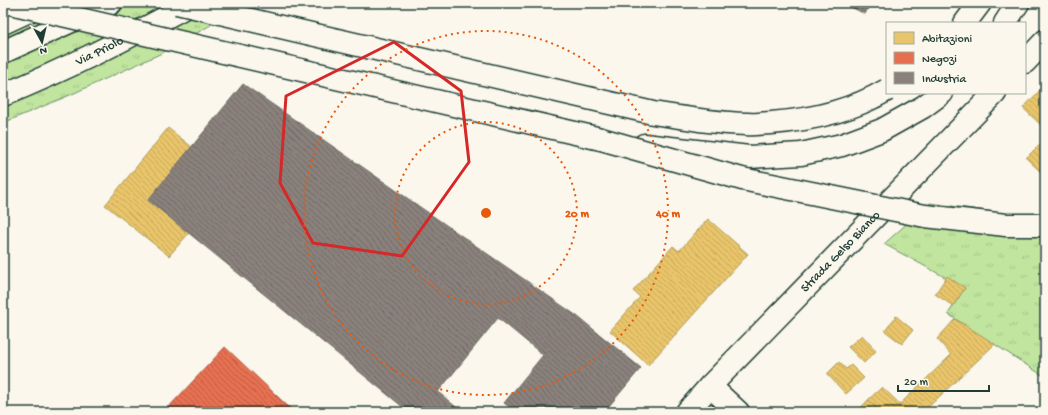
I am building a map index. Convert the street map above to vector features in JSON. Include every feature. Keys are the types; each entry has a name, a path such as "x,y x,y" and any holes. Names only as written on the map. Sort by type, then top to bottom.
{"main road":[{"path":"10,3 601,139 742,179 925,216 1006,225 1045,226"},
{"path":"3,23 45,3"},
{"path":"3,52 111,3"},
{"path":"177,3 653,113 696,120 748,124 797,121 834,113 870,100 886,91"},
{"name":"Via Priolo","path":"3,95 28,85 138,33 193,3"},
{"path":"967,22 980,3"},
{"path":"1006,22 1018,3"},
{"path":"1026,61 1045,41"},
{"path":"601,139 750,157 801,154 842,145 882,130 923,107 941,94"},
{"name":"Strada Gelso Bianco","path":"687,412 710,386 994,94"},
{"path":"710,386 738,412"}],"highlighted area":[{"path":"394,42 461,91 469,162 402,256 313,243 280,183 286,96"}],"green space":[{"path":"3,3 249,3 162,53 70,95 3,123"},
{"path":"930,203 1045,219 1045,377 948,314 965,288 884,244"}],"building: Abitazioni":[{"path":"1045,85 1045,129 1023,108"},
{"path":"168,128 192,147 148,200 189,233 169,256 105,205"},
{"path":"1045,139 1045,176 1026,158"},
{"path":"708,219 748,254 648,365 610,331 640,297 633,291 673,246 679,251"},
{"path":"947,276 965,288 953,306 935,294"},
{"path":"896,316 913,330 902,344 885,331"},
{"path":"955,319 995,344 923,412 881,412 868,400 882,387 900,404 951,355 937,339"},
{"path":"862,335 876,351 864,363 848,347"},
{"path":"839,362 846,369 851,365 864,378 846,394 827,374"},
{"path":"868,400 881,412 857,412"}],"building: Negozi":[{"path":"225,347 294,412 164,412"}],"building: Industria":[{"path":"843,3 871,3 865,14"},
{"path":"243,84 577,316 641,368 604,412 516,412 504,403 543,355 498,318 438,392 462,412 409,412 148,200"}]}
